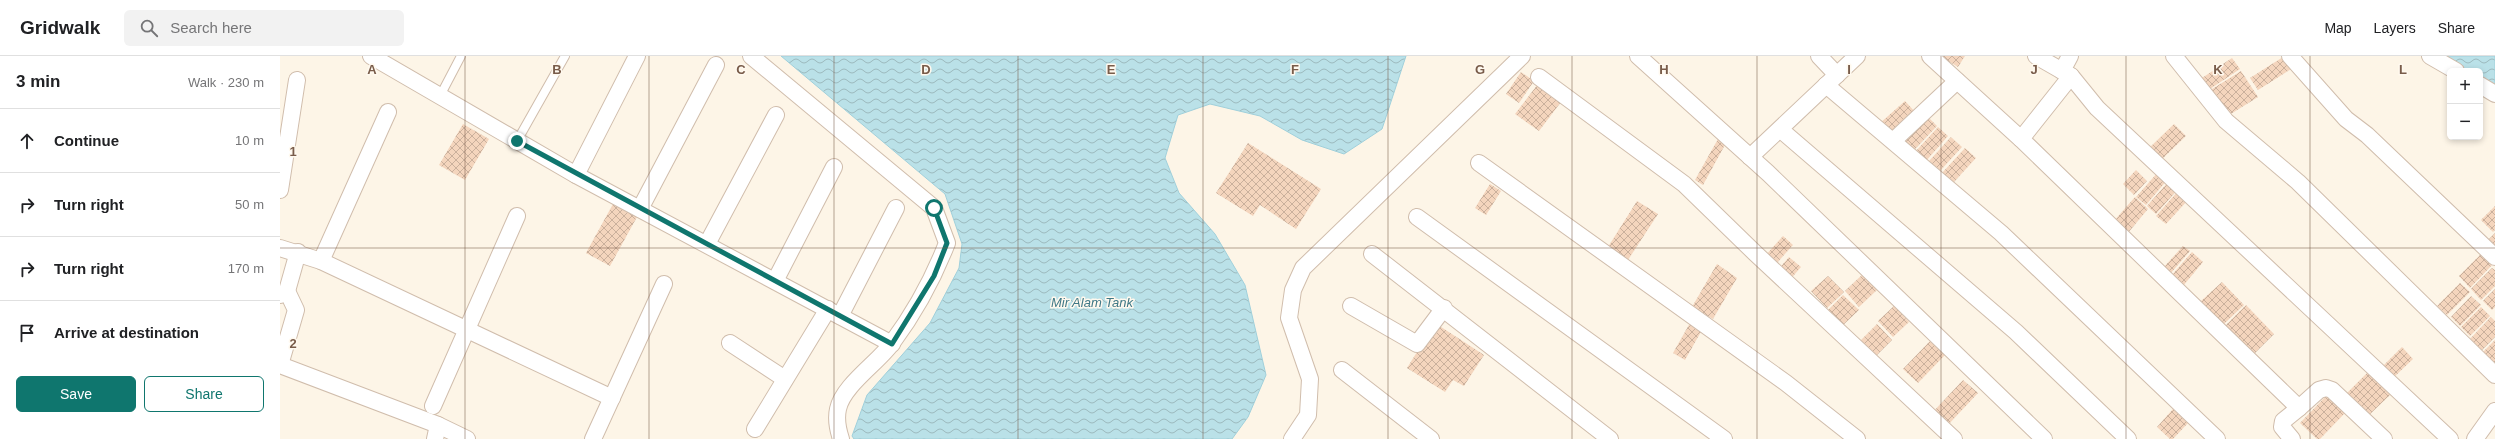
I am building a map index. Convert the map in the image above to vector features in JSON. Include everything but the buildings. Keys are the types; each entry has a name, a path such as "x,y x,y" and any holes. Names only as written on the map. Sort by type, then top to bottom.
{"street":[{"path":"371,56 576,174 892,344"},
{"path":"576,174 637,56"},
{"path":"751,56 934,208 947,243 934,276 892,344 852,385 838,408 838,431 841,439"},
{"path":"1292,439 1308,415 1310,379 1288,318 1293,290 1304,268 1522,56"},
{"path":"1638,56 1750,157 2044,439"},
{"path":"1819,56 1831,80 1893,141 2001,233 2217,439"},
{"path":"1750,157 1857,56"},
{"path":"1930,56 2021,139 2299,408"},
{"path":"2036,56 2066,73 2098,108 2450,439"},
{"path":"2021,139 2066,73 2070,56"},
{"path":"2174,56 2226,121 2298,182 2495,376"},
{"path":"2290,56 2346,119 2367,135 2495,257"},
{"path":"2430,56 2451,68"},
{"path":"640,209 716,64"},
{"path":"1539,77 1684,184 1754,253 1954,439"},
{"path":"280,190 297,80"},
{"path":"1893,141 1957,81"},
{"path":"2483,87 2495,94"},
{"path":"321,261 388,112"},
{"path":"707,244 776,115"},
{"path":"1780,130 2016,332 2128,439"},
{"path":"1479,163 1786,383 1844,426 1858,439"},
{"path":"775,281 834,167"},
{"path":"755,429 785,379 834,313 896,208"},
{"path":"433,406 517,216"},
{"path":"1417,217 1724,439"},
{"path":"280,248 298,252 321,261 612,398"},
{"path":"298,252 284,293 296,310 280,365 436,432 467,439"},
{"path":"1372,254 1444,308 1610,439"},
{"path":"594,439 664,284"},
{"path":"1350,306 1417,344 1444,308"},
{"path":"730,343 785,379"},
{"path":"1342,370 1431,439"},
{"path":"2292,439 2282,428 2283,421 2319,390 2326,388 2332,390 2384,439"},
{"path":"2475,439 2492,420"}],"lane":[{"path":"440,96 461,56"},
{"path":"517,141 565,56"}],"water":[{"name":"Mir Alam Tank","path":"781,56 1406,56 1382,129 1344,154 1302,140 1260,116 1210,104 1178,115 1165,158 1179,193 1215,234 1245,285 1266,375 1248,417 1232,439 854,439 852,436 867,395 930,323 959,268 962,244 945,194"},
{"path":"2439,56 2495,56 2495,89 2483,82 2483,68 2460,68"}],"route":[{"path":"517,141 892,344 934,276 947,243 934,208"}]}
